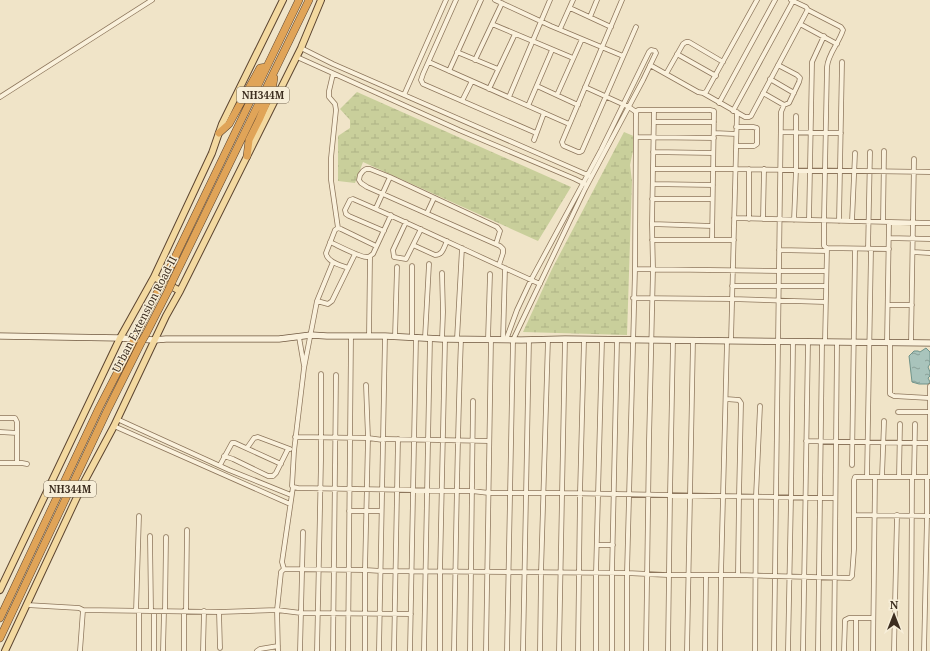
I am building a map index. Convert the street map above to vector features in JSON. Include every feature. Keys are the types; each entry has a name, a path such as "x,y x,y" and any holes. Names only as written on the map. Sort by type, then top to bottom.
{"highway":[{"name":"Urban Extension Road-II","path":"0,618 99,408 163,282 299,0"},
{"name":"Urban Extension Road-II","path":"0,638 107,411 171,286 309,0"},
{"path":"219,133 229,124 260,68 266,67"},
{"path":"247,156 249,140 260,120 272,90 275,70"}],"main road":[{"path":"0,590 120,338 154,278 212,153 222,124 284,0"},
{"path":"5,651 84,482 114,426 154,340 301,48 321,0"},
{"path":"154,278 180,291"}],"street":[{"path":"0,97 152,0"},
{"path":"404,95 446,0"},
{"path":"456,0 422,78 423,84 536,133"},
{"path":"449,71 481,0"},
{"path":"495,0 623,56"},
{"path":"509,97 550,0"},
{"path":"560,29 573,0"},
{"path":"590,17 598,0"},
{"path":"622,0 569,124 562,143 564,146 581,152 636,26"},
{"path":"703,93 708,91 757,0"},
{"path":"719,103 775,0"},
{"path":"720,651 726,398 734,240 736,146 735,112 792,0 842,29 837,44 827,63 824,220 824,246 827,250 820,498 818,651"},
{"path":"475,60 502,3"},
{"path":"570,8 611,27"},
{"path":"650,65 735,112 745,117 749,117 808,10"},
{"path":"492,24 573,58"},
{"path":"800,24 837,44"},
{"path":"489,89 515,34"},
{"path":"809,220 812,62 824,36"},
{"path":"557,95 582,39"},
{"path":"666,74 684,42 687,42 724,62"},
{"path":"301,48 333,64 592,177"},
{"path":"528,106 552,50"},
{"path":"504,340 532,280 585,184 592,177 630,107 656,53 655,51 651,50 649,52 588,175 585,184 540,284 513,340 507,651"},
{"path":"458,52 498,69"},
{"path":"677,54 716,76"},
{"path":"296,57 459,130 585,184"},
{"path":"429,62 569,124"},
{"path":"839,221 842,62"},
{"path":"774,651 781,112 784,105 788,104 800,82 800,78 797,75 778,65"},
{"path":"333,74 329,91 329,97 335,104 336,110 331,158 331,180 338,228"},
{"path":"770,80 794,93"},
{"path":"462,101 472,81"},
{"path":"537,86 578,104"},
{"path":"585,87 624,104 636,112"},
{"path":"763,93 784,105"},
{"path":"636,112 638,110 712,110 714,113 712,240"},
{"path":"646,651 653,269 652,199 654,110"},
{"path":"627,651 627,573 630,494 633,298 635,269 636,112"},
{"path":"534,140 544,113"},
{"path":"794,220 796,116"},
{"path":"654,122 714,122"},
{"path":"736,127 757,128 758,141 754,146 736,146"},
{"path":"781,132 841,133"},
{"path":"714,133 736,134"},
{"path":"636,138 714,138"},
{"path":"883,222 884,151"},
{"path":"653,152 714,153"},
{"path":"867,477 869,342 868,221 870,152"},
{"path":"852,221 855,153"},
{"path":"911,342 914,159"},
{"path":"496,244 500,233 499,229 370,169 366,169 360,175 359,180 367,187 500,246 503,253 498,265"},
{"path":"653,169 764,169 930,172"},
{"path":"749,169 749,219"},
{"path":"762,219 764,169"},
{"path":"376,208 390,178"},
{"path":"653,184 713,185"},
{"path":"427,213 434,198"},
{"path":"384,231 349,216 345,212 352,199 376,208 540,284"},
{"path":"652,199 712,199"},
{"path":"369,336 370,257 373,254 391,215"},
{"path":"734,218 930,223"},
{"path":"406,222 393,250 393,255 397,258 406,258 409,255 421,229"},
{"path":"889,222 888,305 890,394 894,396 929,398"},
{"path":"652,224 712,226"},
{"path":"338,228 335,230 326,256 333,262 348,268"},
{"path":"338,228 376,246"},
{"path":"889,238 930,239"},
{"path":"652,240 734,240"},
{"path":"413,245 438,255 442,252 447,241"},
{"path":"330,242 355,254 368,258 370,257"},
{"path":"454,651 462,248"},
{"path":"852,465 855,249"},
{"path":"779,250 888,249"},
{"path":"913,252 930,253"},
{"path":"317,301 328,304 332,301 355,254"},
{"path":"257,651 260,649 278,649 278,610 281,572 284,569 282,562 293,487 295,437 304,368 317,301 333,262"},
{"path":"424,651 428,440 429,264"},
{"path":"410,651 414,337 412,266"},
{"path":"395,337 397,267"},
{"path":"504,340 505,268"},
{"path":"635,269 826,271"},
{"path":"440,651 444,339 442,273"},
{"path":"486,651 489,493 490,274"},
{"path":"732,286 826,286"},
{"path":"633,298 825,302"},
{"path":"888,305 912,305"},
{"path":"0,336 154,340 279,339 311,335 504,340 565,339 930,343"},
{"path":"348,651 351,336"},
{"path":"379,651 385,336"},
{"path":"298,337 304,368"},
{"path":"540,651 548,339"},
{"path":"559,651 565,339"},
{"path":"523,651 529,340"},
{"path":"578,651 584,340"},
{"path":"596,651 596,573 602,340"},
{"path":"612,651 612,573 617,340"},
{"path":"668,651 673,340"},
{"path":"687,651 693,340"},
{"path":"788,651 792,497 793,342"},
{"path":"803,651 808,342"},
{"path":"834,651 837,342"},
{"path":"317,651 319,489 321,460 321,374"},
{"path":"333,651 336,375"},
{"path":"365,651 368,438 366,385"},
{"path":"924,651 929,516 930,386"},
{"path":"726,398 739,400 742,402 738,575"},
{"path":"470,651 473,401"},
{"path":"755,651 756,496 760,406"},
{"path":"898,412 929,412"},
{"path":"0,418 16,419 17,463"},
{"path":"117,419 220,466 291,495"},
{"path":"882,477 884,421"},
{"path":"899,477 900,424"},
{"path":"911,651 912,516 915,424"},
{"path":"114,426 290,504"},
{"path":"0,432 17,433"},
{"path":"247,448 254,438 258,437 294,451"},
{"path":"295,437 489,441"},
{"path":"394,651 398,439"},
{"path":"806,441 929,443"},
{"path":"220,466 232,443 247,448 281,464"},
{"path":"224,456 271,477 276,473 288,449"},
{"path":"0,463 27,464"},
{"path":"873,651 875,477"},
{"path":"284,569 627,573 850,578 852,576 854,478 929,477"},
{"path":"293,487 319,489 472,491 525,494 580,493 835,498"},
{"path":"350,511 381,511"},
{"path":"854,515 929,516"},
{"path":"139,516 139,651"},
{"path":"894,651 897,516"},
{"path":"184,651 187,530"},
{"path":"300,651 302,532"},
{"path":"150,536 154,651"},
{"path":"163,651 166,537"},
{"path":"597,545 613,545"},
{"path":"705,651 706,575"},
{"path":"27,605 79,608 83,610 219,612 278,610 301,613 410,614"},
{"path":"80,651 83,610"},
{"path":"203,651 204,611"},
{"path":"219,612 220,648"},
{"path":"844,651 845,620 848,618 873,618"},
{"path":"856,618 856,651"}],"green space":[{"path":"357,92 571,187 538,241 363,162 355,183 338,181 338,136 350,128 350,120 340,109"},
{"path":"624,132 636,137 630,165 632,181 627,335 523,332 552,269"}],"water":[{"path":"926,348 930,352 930,364 928,367 930,376 928,378 930,382 929,384 919,384 912,382 909,356 914,351 920,352"}]}
